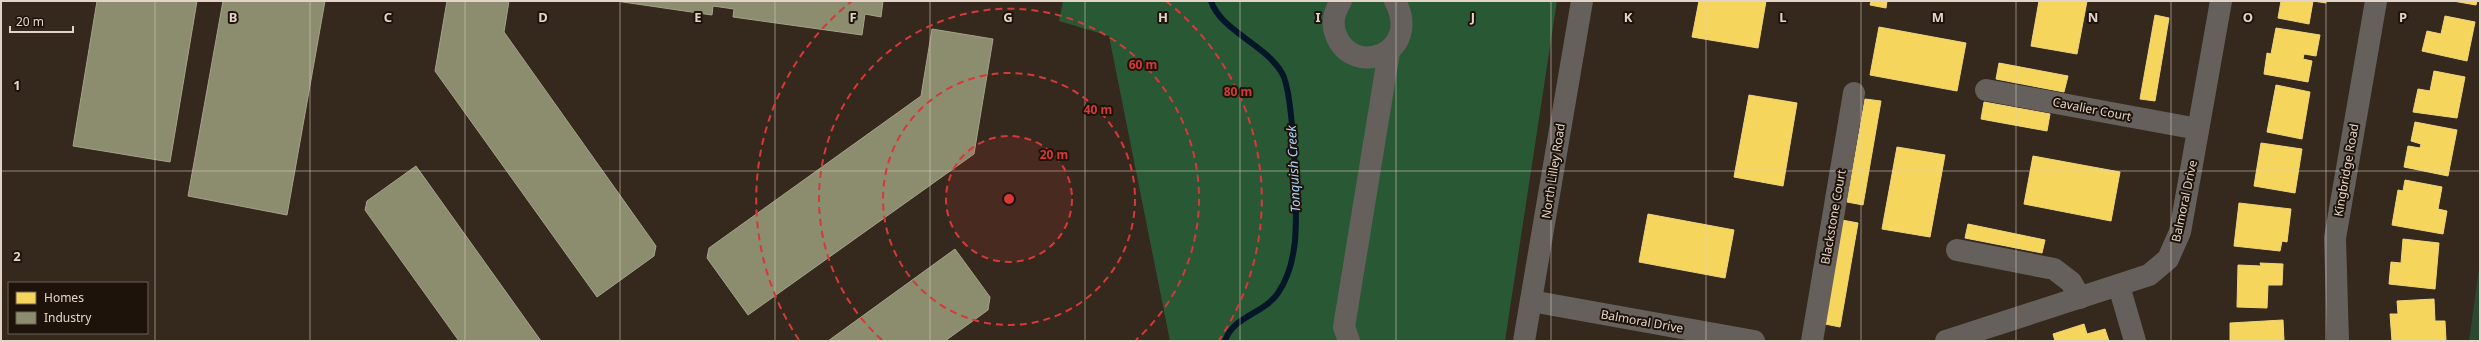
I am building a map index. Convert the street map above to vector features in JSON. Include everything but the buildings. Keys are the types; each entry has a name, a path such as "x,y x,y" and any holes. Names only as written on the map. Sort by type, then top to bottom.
{"street":[{"path":"1341,1 1333,18 1334,29 1344,48 1364,57 1389,52"},
{"path":"1349,341 1344,327 1389,52 1397,43 1402,23 1401,12 1395,1"},
{"name":"North Lilley Road","path":"1524,341 1582,1"},
{"name":"Balmoral Drive","path":"1946,341 2149,275 2168,259 2176,244 2221,1"},
{"name":"Kingbridge Road","path":"2338,341 2335,238 2376,1"},
{"name":"Cavalier Court","path":"1986,90 2198,129"},
{"name":"Blackstone Court","path":"1812,341 1854,94"},
{"path":"1957,250 2054,269 2071,282 2080,298"},
{"path":"2119,286 2135,341"},
{"name":"Balmoral Drive","path":"1531,301 1692,336 1754,341"}],"green space":[{"path":"1063,1 1557,1 1505,341 1170,341 1109,36 1059,21"},
{"path":"2480,261 2480,341 2469,341"}],"waterway":[{"name":"Tonquish Creek","path":"1211,1 1216,12 1224,21 1265,54 1282,73 1290,105 1296,186 1294,248 1284,283 1272,300 1235,326 1225,341"}]}
